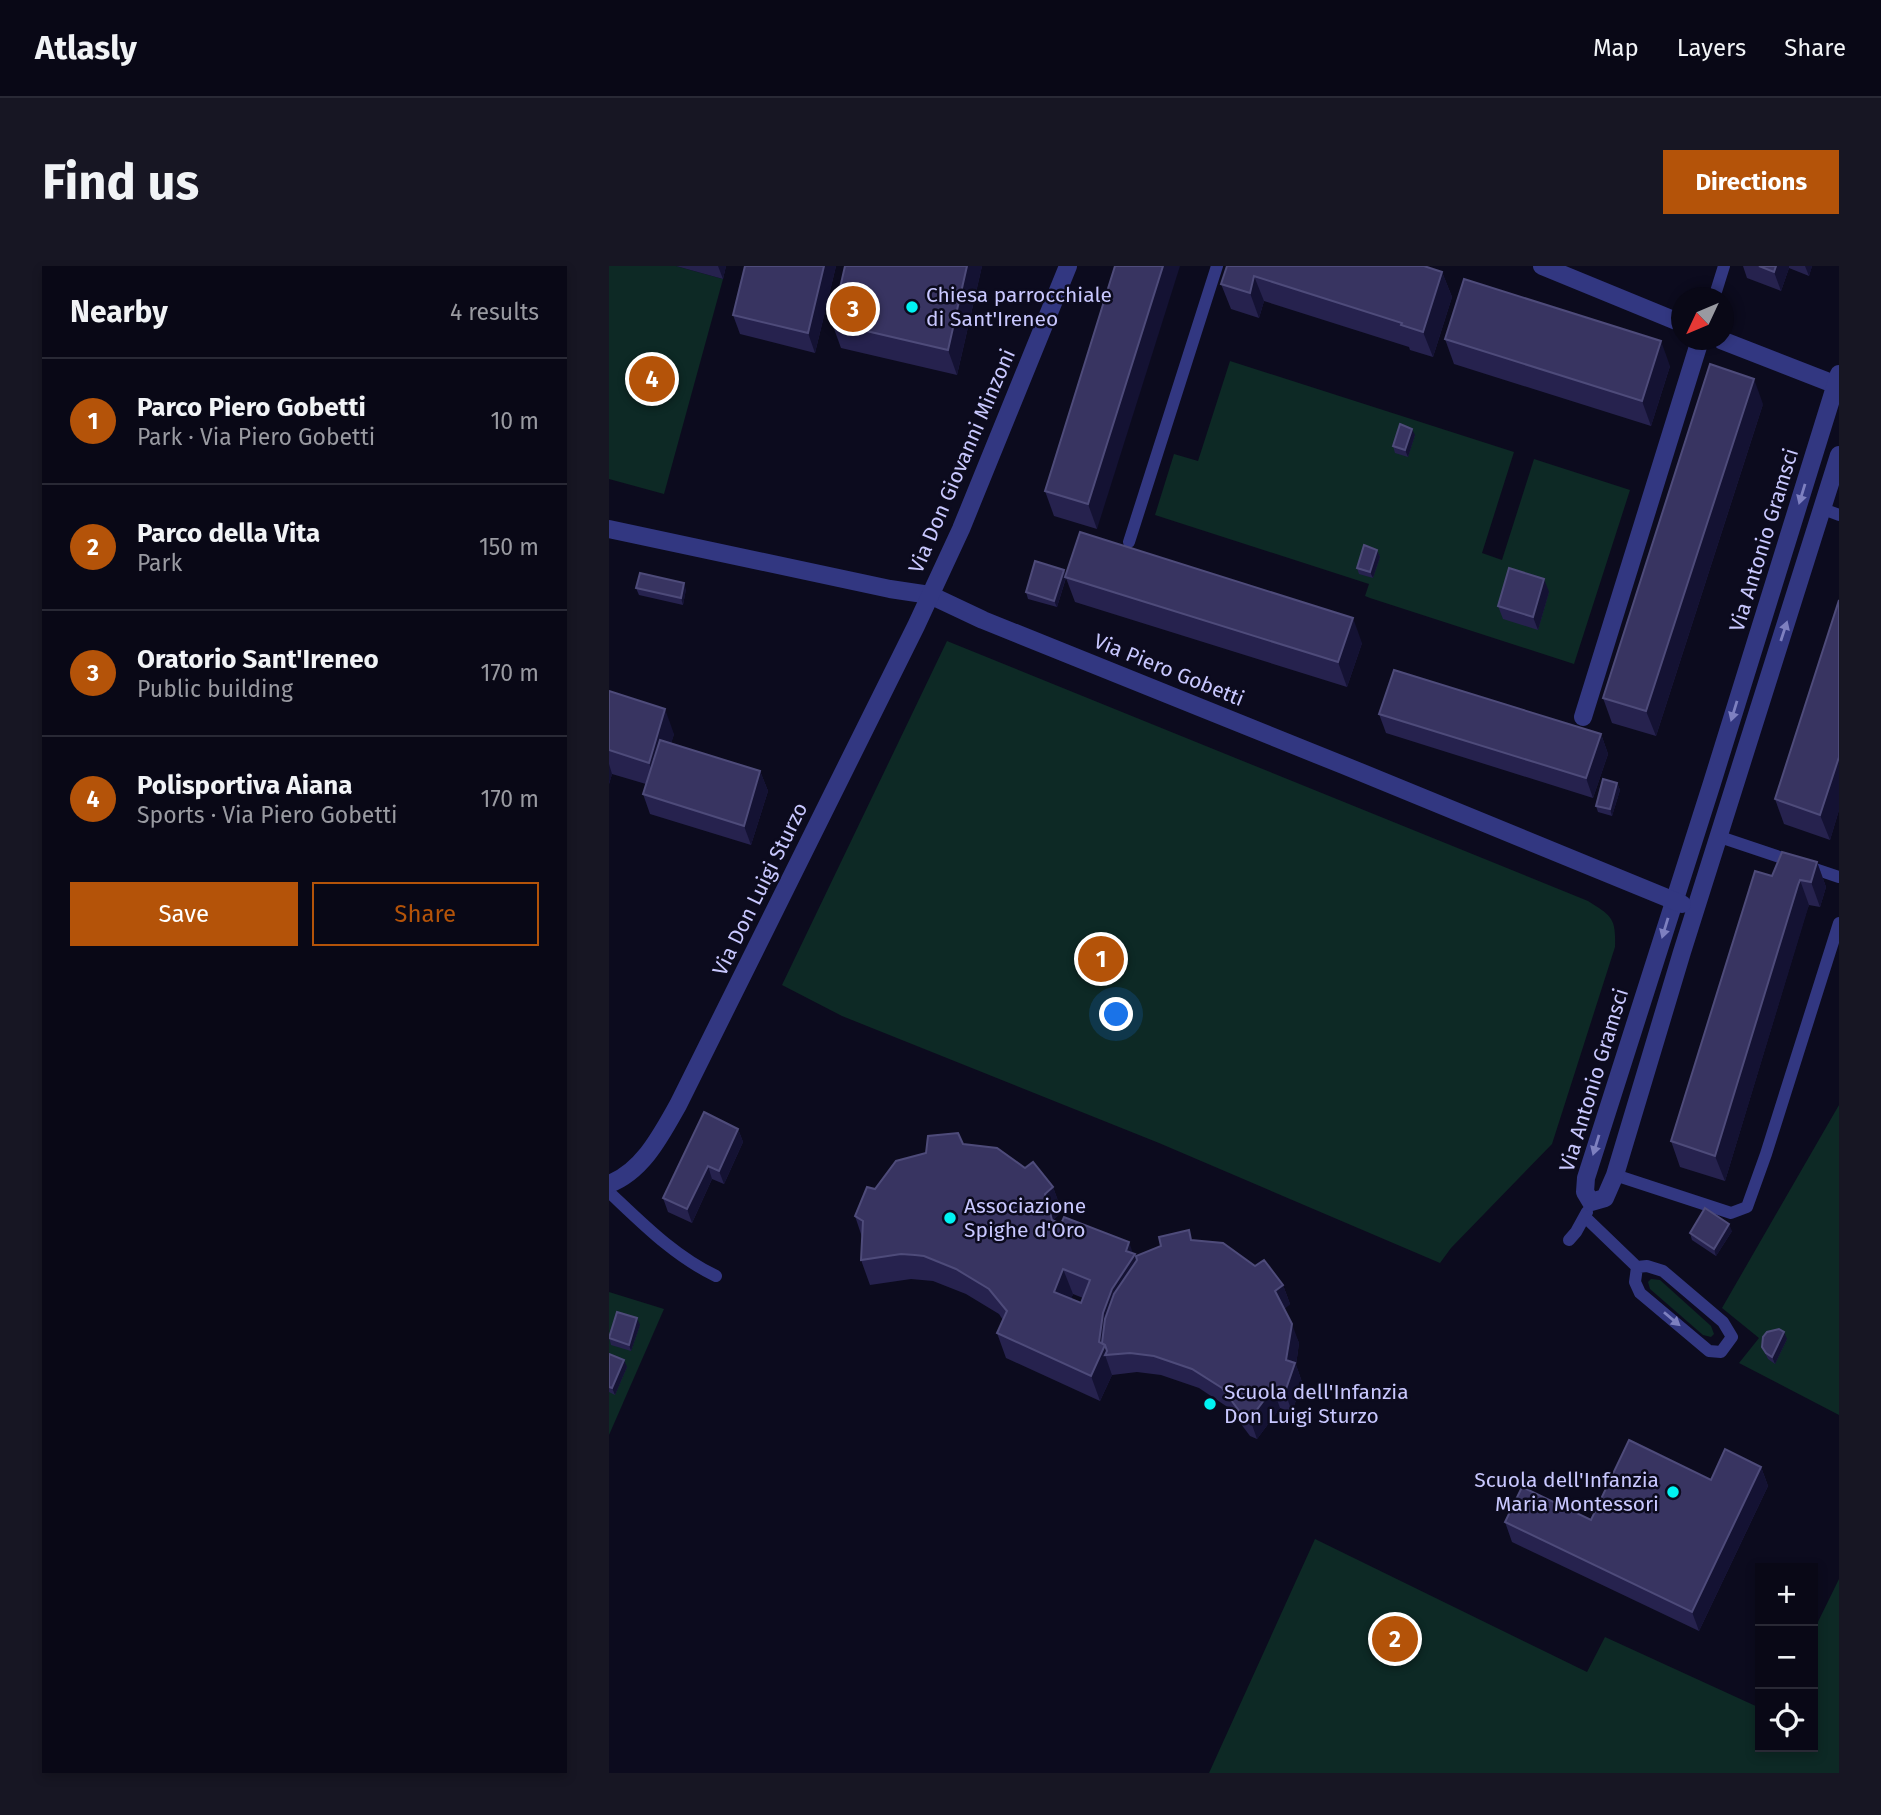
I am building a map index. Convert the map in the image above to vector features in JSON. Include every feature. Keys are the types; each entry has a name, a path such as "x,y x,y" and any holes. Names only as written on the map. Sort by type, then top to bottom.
{"street":[{"name":"Via Don Giovanni Minzoni","path":"930,595 961,529 1068,266"},
{"path":"1542,266 1671,319"},
{"path":"1734,345 1838,382"},
{"path":"1583,717 1697,350"},
{"name":"Via Antonio Gramsci","path":"1838,382 1584,1185 1588,1210 1605,1198 1615,1175 1696,910 1831,512 1839,455"},
{"name":"Via Piero Gobetti","path":"609,529 890,589 930,595 983,620 1696,910"},
{"name":"Via Don Luigi Sturzo","path":"609,1184 638,1165 656,1144 678,1105 930,595"}],"lane":[{"path":"1129,542 1217,266"},
{"path":"1717,287 1724,266"},
{"path":"1720,837 1839,877"},
{"path":"1615,1175 1731,1213 1747,1207 1839,923"},
{"path":"609,1192 656,1237 716,1276"},
{"path":"1569,1240 1588,1210 1637,1267 1635,1282 1640,1293 1709,1351 1721,1352 1728,1345 1732,1337 1723,1322 1663,1271 1647,1266 1637,1267"}],"green space":[{"path":"609,266 676,266 723,279 664,494 609,479"},
{"path":"1230,361 1514,452 1482,553 1502,560 1534,459 1630,490 1574,664 1370,598 1365,596 1369,584 1155,515 1174,454 1198,461"},
{"path":"947,641 1588,901 1611,919 1615,930 1615,947 1552,1144 1451,1248 1440,1263 1159,1143 842,1016 782,985"},
{"path":"1839,1105 1839,1415 1739,1363 1759,1338 1722,1308"},
{"path":"1651,1279 1660,1280 1711,1326 1714,1334 1711,1337 1703,1335 1650,1289 1648,1282"},
{"path":"609,1292 664,1309 609,1435"},
{"path":"1315,1539 1587,1672 1605,1637 1755,1706 1755,1752 1818,1752 1818,1622 1839,1579 1839,1773 1209,1773"}],"building":[{"path":"745,266 824,266 808,333 733,315"},
{"name":"Chiesa parrocchiale di Sant'Ireneo","path":"845,266 967,266 948,350 832,323"},
{"path":"1115,266 1163,266 1088,504 1045,491"},
{"path":"1227,266 1424,266 1442,272 1423,332 1254,276 1250,293 1221,284"},
{"path":"1759,266 1776,266 1774,272"},
{"path":"1464,279 1661,341 1642,401 1445,339"},
{"path":"1710,364 1754,379 1646,711 1603,698"},
{"path":"1400,424 1412,429 1405,450 1393,446"},
{"path":"1080,532 1353,618 1338,662 1065,577"},
{"path":"1364,545 1377,550 1370,572 1357,568"},
{"path":"1035,561 1064,570 1054,601 1026,592"},
{"path":"1509,568 1544,579 1533,617 1498,606"},
{"path":"640,573 684,583 681,598 636,588"},
{"path":"1839,600 1839,757 1820,815 1775,799"},
{"path":"1394,670 1601,734 1586,778 1379,714"},
{"path":"609,691 665,709 649,763 609,750"},
{"path":"660,740 760,771 744,826 643,794"},
{"path":"1603,779 1617,783 1610,809 1596,806"},
{"path":"1782,852 1817,862 1811,882 1800,880 1798,885 1715,1156 1671,1141 1755,871 1772,876"},
{"path":"704,1112 738,1129 719,1171 708,1166 687,1209 663,1198"},
{"path":"958,1133 963,1144 997,1148 1025,1168 1033,1162 1053,1187 1045,1194 1052,1220 1061,1224 1064,1217 1129,1242 1126,1251 1135,1254 1112,1289 1103,1313 1099,1342 1105,1345 1091,1376 997,1333 1007,1311 989,1289 956,1269 915,1255 901,1254 861,1260 863,1221 855,1216 867,1187 875,1189 896,1161 926,1153 928,1136","holes":["1063,1269 1090,1280 1081,1303 1054,1292"]},
{"path":"1705,1208 1729,1224 1714,1249 1690,1233"},
{"path":"1189,1230 1191,1240 1223,1243 1255,1266 1264,1260 1283,1285 1275,1291 1292,1324 1286,1360 1295,1363 1285,1392 1273,1388 1250,1419 1243,1416 1222,1388 1192,1369 1154,1356 1130,1353 1105,1355 1107,1351 1102,1343 1105,1319 1114,1294 1137,1260 1136,1256 1161,1246 1159,1237"},
{"path":"617,1312 637,1318 629,1345 609,1338"},
{"path":"1779,1329 1784,1332 1772,1357 1762,1347 1763,1337 1767,1332"},
{"path":"609,1354 624,1360 612,1388 609,1387"},
{"path":"1629,1440 1711,1480 1725,1449 1761,1467 1692,1612 1505,1522 1522,1487 1591,1520"}],"place":[{"name":"Chiesa parrocchiale di Sant'Ireneo","path":"912,307"},
{"name":"Oratorio Sant'Ireneo","path":"853,309"},
{"name":"Polisportiva Aiana","path":"652,379"},
{"name":"Parco Piero Gobetti","path":"1101,959"},
{"name":"Associazione Spighe d'Oro","path":"950,1218"},
{"name":"Scuola dell'Infanzia Don Luigi Sturzo","path":"1210,1404"},
{"name":"Scuola dell'Infanzia Maria Montessori","path":"1673,1492"},
{"name":"Parco della Vita","path":"1395,1639"}]}
